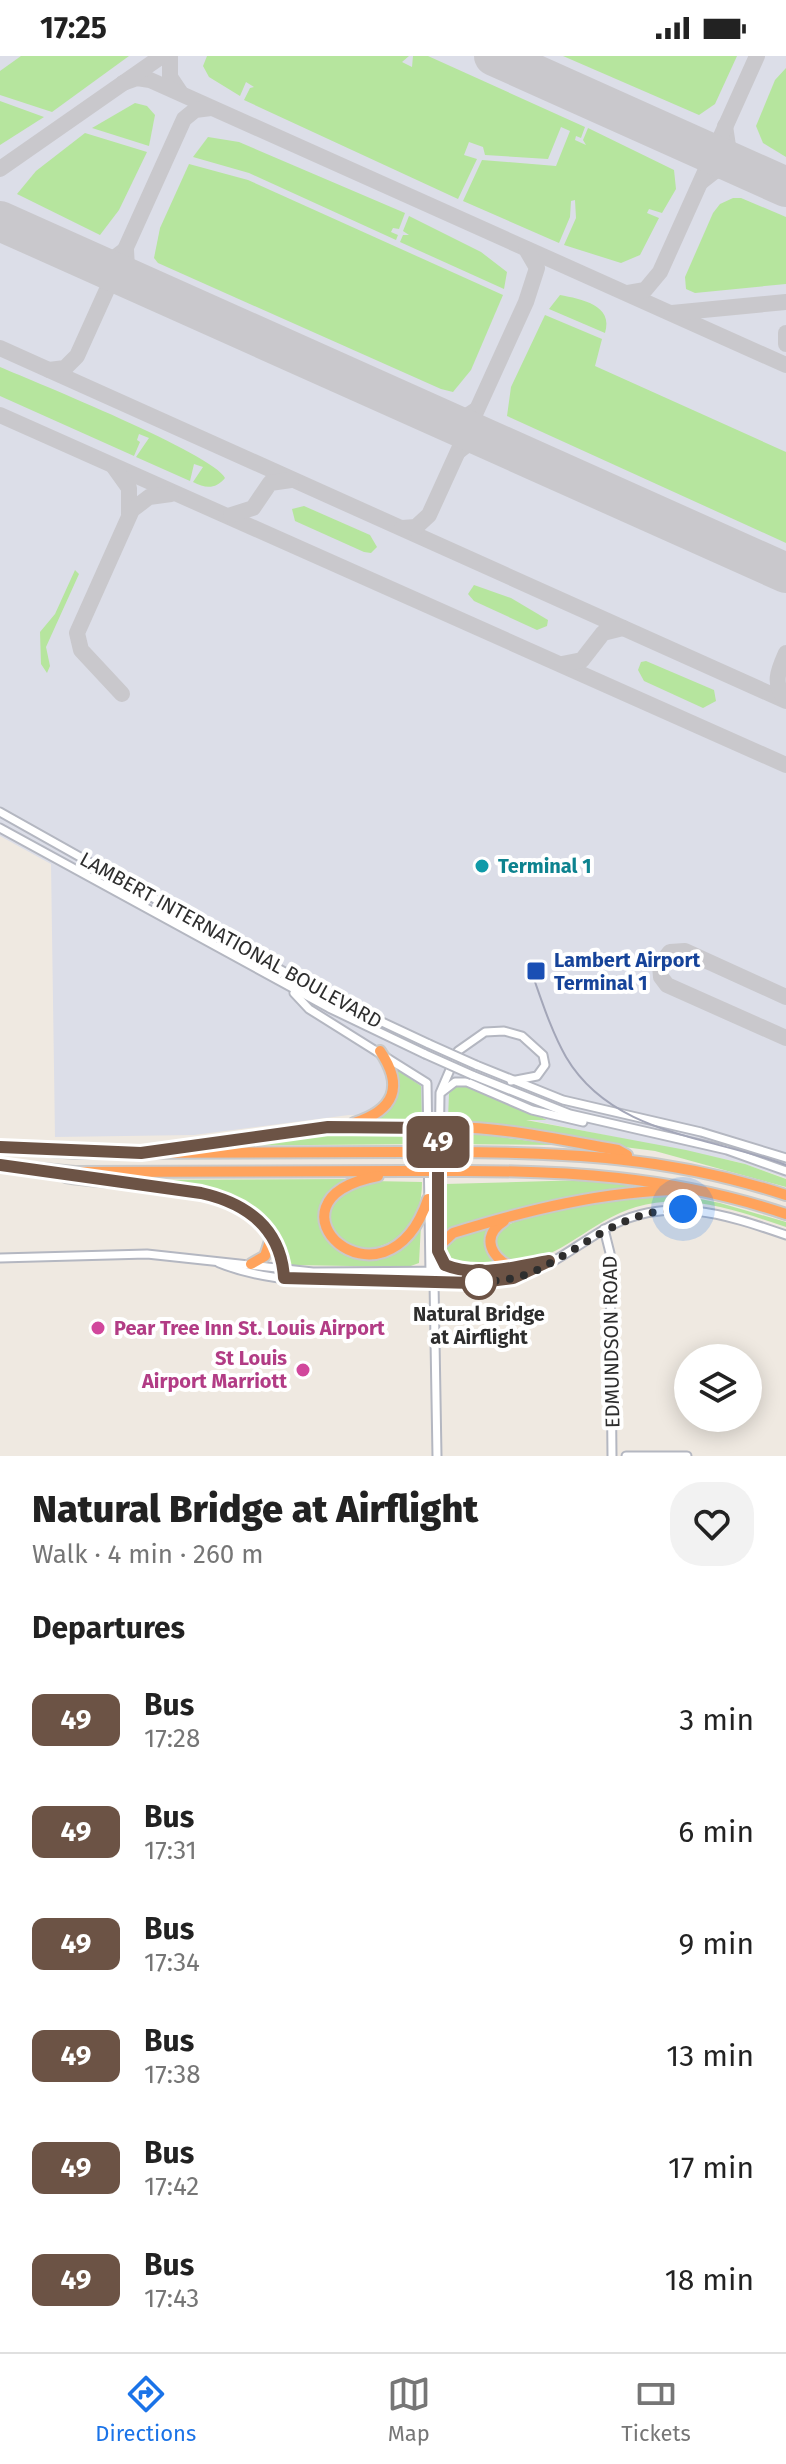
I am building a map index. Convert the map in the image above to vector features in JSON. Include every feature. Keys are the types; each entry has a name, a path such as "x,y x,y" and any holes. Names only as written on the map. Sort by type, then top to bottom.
{"highway":[{"path":"141,1153 340,1126 373,1116 392,1096 393,1074 380,1051"},
{"path":"340,1126 433,1132 480,1129 618,1150 632,1158"},
{"path":"0,1147 141,1153 569,1153 632,1158 719,1175 786,1195"},
{"path":"0,1165 222,1198 244,1207 261,1221 272,1236 283,1273"},
{"path":"14,1167 111,1172 579,1172 702,1189 786,1214"},
{"path":"405,1171 359,1179 334,1193 325,1215 332,1240 353,1254 386,1250 412,1231 428,1199"},
{"path":"435,1249 453,1233 617,1193 702,1189"},
{"path":"506,1219 494,1230 490,1246 495,1258 515,1268"},
{"path":"251,1264 265,1256 272,1236"}],"street":[{"name":"LAMBERT INTERNATIONAL BOULEVARD","path":"0,812 331,998 511,1081 579,1105 701,1132 786,1158"},
{"name":"LAMBERT INTERNATIONAL BOULEVARD","path":"0,828 289,987 472,1075 542,1105 601,1123 727,1150 786,1171"},
{"path":"289,987 309,1009 423,1079 429,1091 433,1132 437,1456"},
{"path":"461,1271 445,1265 435,1249 428,1199 433,1132 440,1093 458,1051 476,1036 492,1030 522,1036 543,1055 545,1065 537,1076 511,1081"},
{"path":"440,1093 451,1084 464,1081 550,1116 601,1123"},
{"path":"219,1263 235,1269 283,1273 434,1282 503,1280 536,1270 604,1229 645,1213 683,1209 723,1215 786,1235"},
{"name":"EDMUNDSON ROAD","path":"604,1229 610,1253 612,1456"},
{"path":"410,1271 421,1266 435,1249"},
{"path":"0,1258 132,1254 251,1264 283,1273 461,1271 515,1268 549,1261"},
{"path":"626,1456 687,1456"}],"shaded area":[{"path":"0,56 786,56 786,1178 738,1162 520,1118 349,1115 194,1135 55,1137 51,864 0,836"}],"green space":[{"path":"21,56 129,56 52,112 0,95 0,71"},
{"path":"207,56 409,56 402,62 412,67 413,56 428,56 585,127 581,138 576,136 575,140 586,145 583,140 588,128 674,170 676,189 662,213 649,209 647,213 659,218 640,255 621,263 564,245 576,218 575,200 571,201 570,217 559,243 463,201 482,160 556,166 570,131 561,127 548,159 485,155 483,147 469,142 464,155 477,159 458,199 244,100 250,88 254,87 246,82 240,96 209,77 203,66"},
{"path":"563,56 737,56 715,104 699,115"},
{"path":"786,68 786,157 763,143 756,126 775,80"},
{"path":"0,101 44,117 0,145"},
{"path":"135,103 147,106 155,115 149,146 92,128"},
{"path":"85,133 147,152 119,210 100,235 17,194 36,171"},
{"path":"208,137 239,142 405,213 399,229 393,228 391,232 398,235 396,240 249,173 193,157"},
{"path":"189,164 248,180 503,295 471,370 453,392 441,389 158,263 154,258 160,228"},
{"path":"741,198 786,217 786,284 695,293 686,289 685,277 713,213 720,204"},
{"path":"409,216 481,252 507,272 504,289 400,242 403,235 409,235 403,231"},
{"path":"560,295 586,301 600,310 607,323 605,333 549,309"},
{"path":"545,315 602,339 595,366 786,452 786,543 507,416 511,387"},
{"path":"0,367 158,436 214,467 225,478 214,486 202,486 193,482 203,467 194,464 190,481 136,457 149,438 139,434 137,440 140,442 134,456 0,396"},
{"path":"304,506 370,535 377,547 371,553 364,552 295,521 292,509"},
{"path":"75,570 79,574 46,647 50,666 47,673 41,664 40,632 55,614"},
{"path":"474,585 511,598 548,620 547,626 537,630 474,601 468,594"},
{"path":"646,661 714,690 716,701 703,708 644,681 638,670 641,662"},
{"path":"396,1069 421,1086 422,1120 417,1123 368,1121 380,1111 394,1091"},
{"path":"464,1084 547,1120 526,1120 745,1164 786,1179 786,1187 655,1151 455,1125 448,1119 449,1094 454,1086"},
{"path":"319,1131 415,1131 422,1134 422,1144 204,1146"},
{"path":"457,1131 559,1145 444,1144 445,1134"},
{"path":"350,1179 331,1192 322,1209 324,1231 329,1241 345,1255 367,1257 407,1237 421,1225 419,1263 408,1267 292,1265 287,1263 276,1237 262,1217 245,1204 225,1194 202,1189 127,1180"},
{"path":"585,1180 643,1187 444,1234 445,1184"},
{"path":"372,1181 422,1182 421,1197 413,1221 397,1238 359,1251 331,1233 330,1208 343,1190"},
{"path":"676,1194 786,1222 786,1227 712,1205 675,1202 636,1207 618,1214 537,1259 520,1262 503,1260 493,1240 503,1228 547,1211"},
{"path":"491,1227 486,1247 497,1265 455,1266 447,1261 445,1247 456,1236"}],"taxiway":[{"path":"0,169 162,56"},
{"path":"170,56 170,77 180,92"},
{"path":"628,293 645,290 660,272 757,56"},
{"path":"123,83 137,78 150,80 786,365"},
{"path":"49,370 65,368 77,356 184,119 195,110 211,108"},
{"path":"725,126 728,146 742,167"},
{"path":"701,182 715,171 742,167"},
{"path":"0,218 9,225"},
{"path":"402,528 416,527 429,515 526,302 537,268 526,249"},
{"path":"88,260 109,262 125,250"},
{"path":"126,250 127,268 139,283"},
{"path":"672,313 786,302"},
{"path":"786,333 786,344"},
{"path":"0,348 786,701"},
{"path":"442,419 461,420 476,410"},
{"path":"0,415 786,765"},
{"path":"459,451 472,441 494,442"},
{"path":"114,467 129,488 129,514"},
{"path":"231,515 253,508 270,483 291,480"},
{"path":"122,694 81,650 77,633 132,510 149,497 171,494"},
{"path":"562,664 582,660 603,633 623,628"},
{"path":"786,653 778,683 786,700"},
{"path":"786,997 685,951 670,952 660,965 661,977 667,985 786,1038"}],"runway":[{"path":"494,56 786,187"},
{"path":"0,221 786,573"}],"tram line":[{"path":"529,965 566,1057 586,1083 609,1103 664,1129 786,1165"}],"bus line":[{"name":"49","path":"0,1147 76,1153 141,1153 328,1127 427,1128 438,1136 438,1251 445,1265 461,1271 515,1268 549,1261 536,1270 513,1278 473,1283 284,1278 282,1260 268,1230 254,1215 233,1202 201,1193 84,1180 0,1165"}],"place":[{"name":"Terminal 1","path":"482,866"},
{"name":"Lambert Airport Terminal 1","path":"536,971"},
{"name":"Natural Bridge at Airflight","path":"479,1282"},
{"name":"Pear Tree Inn St. Louis Airport","path":"98,1328"},
{"name":"St Louis Airport Marriott","path":"303,1370"}],"route":[{"path":"479,1282 473,1283 503,1280 536,1270 617,1222 657,1210 683,1209"}]}
